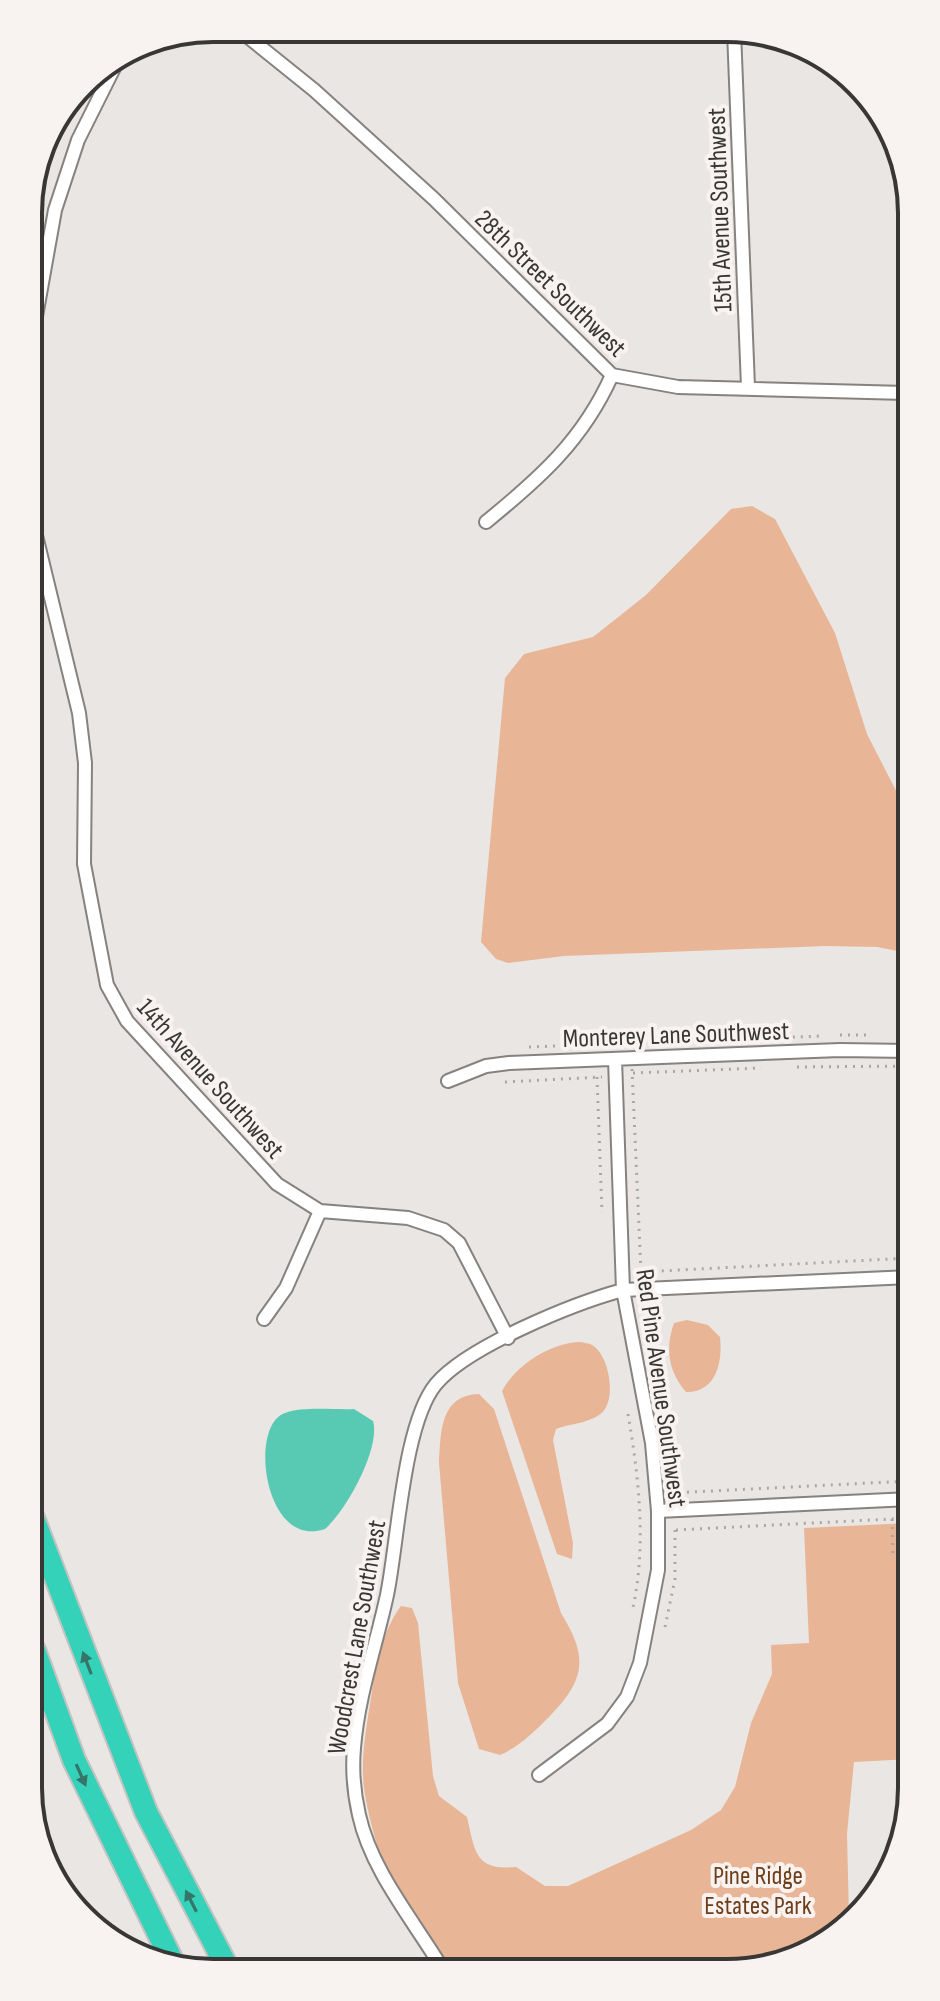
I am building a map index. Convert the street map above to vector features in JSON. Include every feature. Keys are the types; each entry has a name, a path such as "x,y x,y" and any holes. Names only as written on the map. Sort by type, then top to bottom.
{"highway":[{"path":"42,1541 146,1812 223,1959"},
{"path":"42,1672 74,1760 168,1953"}],"street":[{"name":"28th Street Southwest","path":"254,42 314,90 434,199 612,375 678,387 898,393"},
{"name":"15th Avenue Southwest","path":"734,42 748,387"},
{"path":"42,283 55,210 78,140 110,77"},
{"path":"486,522 544,475 596,412 612,375"},
{"name":"14th Avenue Southwest","path":"42,560 79,713 85,763 84,864 107,985 127,1021 277,1184 320,1211 408,1218 444,1230 459,1243 508,1338"},
{"name":"Monterey Lane Southwest","path":"448,1081 486,1066 840,1050 898,1051"},
{"name":"Red Pine Avenue Southwest","path":"539,1775 607,1724 627,1697 640,1663 654,1598 659,1547 658,1511 652,1443 623,1290 615,1059"},
{"path":"264,1319 286,1288 320,1211"},
{"name":"Woodcrest Lane Southwest","path":"436,1959 373,1856 364,1835 354,1788 354,1747 363,1691 388,1591 411,1449 427,1397 463,1361 589,1299 623,1290 898,1278"},
{"path":"658,1511 898,1500"}],"path":[{"path":"529,1047 872,1035"},
{"path":"795,1067 898,1066"},
{"path":"766,1068 633,1073 641,1272 898,1259"},
{"path":"505,1082 597,1077 602,1213"},
{"path":"665,1404 673,1493 898,1482"},
{"path":"628,1414 636,1468 639,1553 632,1612"},
{"path":"892,1519 893,1558"},
{"path":"665,1627 675,1579 676,1530 898,1519"}],"green space":[{"path":"752,506 775,519 835,633 867,734 898,794 898,951 877,947 826,946 564,956 508,963 496,959 481,942 505,678 524,654 593,637 646,595 731,509"},
{"path":"687,1320 708,1325 720,1337 721,1347 711,1382 696,1391 686,1392 675,1376 669,1350 674,1323"},
{"path":"580,1342 598,1350 607,1369 610,1391 605,1409 599,1415 556,1429 553,1440 573,1543 572,1559 557,1554 502,1391 508,1381 535,1357 557,1346"},
{"path":"479,1394 494,1409 561,1613 579,1656 576,1680 561,1704 526,1738 500,1755 479,1749 458,1683 439,1463 442,1428 450,1408 466,1396"},
{"name":"Pine Ridge Estates Park","path":"898,1524 898,1760 854,1762 847,1834 849,1908 803,1941 749,1958 431,1959 391,1886 376,1841 363,1782 364,1743 376,1669 385,1635 401,1606 412,1608 418,1623 433,1776 439,1796 467,1817 475,1849 485,1862 492,1866 516,1867 545,1886 568,1886 691,1830 721,1810 735,1787 751,1723 772,1674 771,1645 809,1643 804,1528"}],"shaded area":[{"path":"310,1409 354,1409 373,1421 372,1447 367,1462 352,1494 325,1529 304,1531 288,1521 276,1505 268,1483 265,1461 267,1439 274,1422 285,1413"}]}
